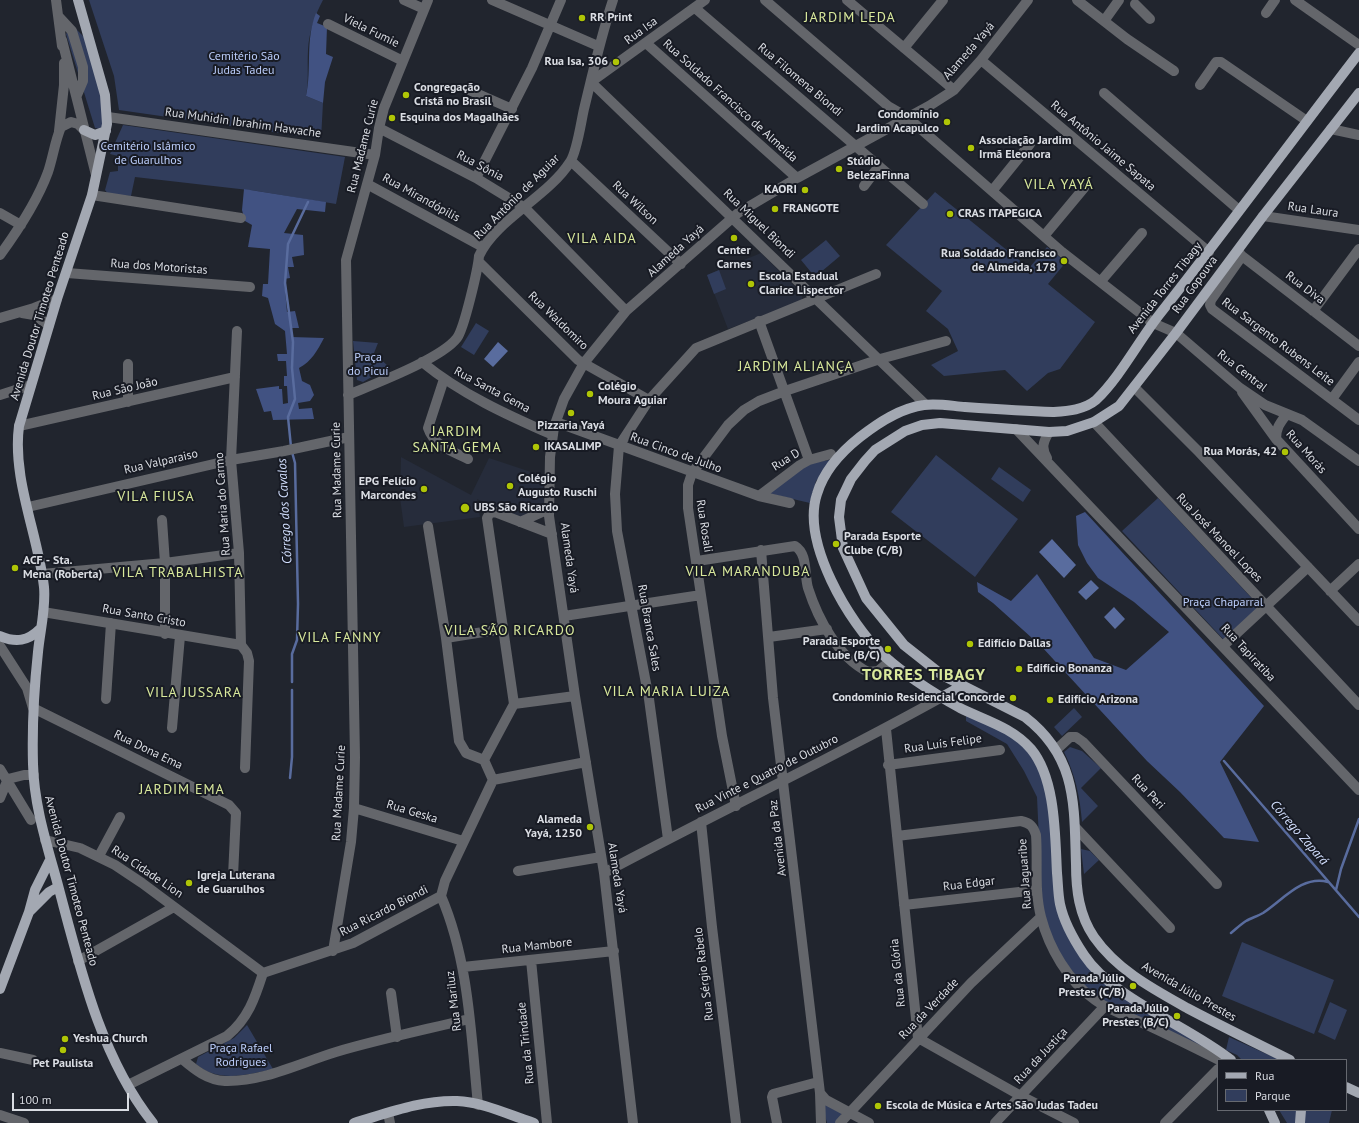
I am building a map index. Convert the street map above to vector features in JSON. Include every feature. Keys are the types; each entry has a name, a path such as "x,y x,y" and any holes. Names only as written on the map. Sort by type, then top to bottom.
{"main road":[{"name":"Avenida Doutor Timoteo Penteado","path":"78,0 105,95 108,117 92,195 67,273 56,299 19,426 17,453 42,574 44,594 33,708 30,772 50,860 78,961 98,1020 128,1085 154,1123"},
{"name":"Avenida Torres Tibagy","path":"925,404 1053,412 1086,406 1094,401 1114,378 1153,323 1210,252 1239,210 1359,53"},
{"name":"Rua Gopouva","path":"1016,429 1049,432 1074,429 1094,422 1119,406 1135,388 1176,333 1240,253 1263,216 1359,93"},
{"path":"84,130 95,136 106,131"},
{"path":"925,404 904,410 868,431 841,453 825,475 817,494 814,510 817,540 826,570 847,609 869,638 890,661 942,697 968,712 1003,727 1021,739 1039,762 1047,781 1054,821 1059,902 1067,926 1086,958 1108,981 1225,1059"},
{"name":"Avenida Júlio Prestes","path":"1016,429 940,423 922,425 905,431 875,450 865,460 851,479 841,500 839,517 843,548 866,598 904,645 946,677 1025,716 1040,729 1057,749 1066,768 1071,789 1075,827 1076,892 1084,918 1094,937 1112,958 1136,978 1174,1000 1224,1028 1288,1059"},
{"path":"0,636 7,640 21,640 31,636 40,629"},
{"path":"942,697 946,686 946,677"},
{"path":"942,697 962,686"},
{"path":"0,989 29,912 35,890 50,860"},
{"path":"29,912 49,892 58,887"},
{"path":"354,1123 389,1118 435,1102 458,1101 478,1105 534,1123"},
{"path":"1269,1111 1275,1123"},
{"path":"1300,1123 1302,1111"}],"street":[{"path":"0,255 21,225 37,198 48,172 59,132 64,85 62,40 56,0"},
{"path":"404,0 426,4"},
{"path":"492,0 598,46"},
{"path":"476,178 512,109 550,26 560,0"},
{"name":"Rua Antônio de Aguiar","path":"348,395 422,362 447,347 460,333 483,247 507,223 526,208 553,182 571,161 591,82 598,46 613,0"},
{"name":"Rua Isa","path":"591,82 705,0"},
{"path":"765,0 888,106 907,117 1044,236 1153,323"},
{"path":"904,48 943,0"},
{"name":"Alameda Yayá","path":"633,1123 604,873 575,696 549,509 550,457 553,435 564,399 584,363 626,311 733,217 797,178 954,90 981,60 1028,0"},
{"path":"1077,0 1127,40 1174,71"},
{"path":"1104,21 1119,0"},
{"path":"1266,12 1275,0"},
{"path":"1295,0 1359,45"},
{"path":"1134,1 1150,19"},
{"path":"854,2 904,48 954,90"},
{"name":"Rua Madame Curie","path":"333,951 351,842 354,808 355,757 346,260 368,184 375,155 379,128 403,60 426,4"},
{"name":"Rua Filomena Biondi","path":"694,8 856,145 923,204"},
{"path":"59,17 72,31 83,67 83,81 77,95"},
{"name":"Viela Fumie","path":"328,24 403,60"},
{"path":"62,40 96,175"},
{"name":"Rua Soldado Francisco de Almeida","path":"646,43 797,178"},
{"name":"Rua Antônio Jaime Sapata","path":"981,60 1210,252"},
{"path":"1200,85 1216,62 1221,62 1307,121"},
{"name":"Rua Miguel Biondi","path":"591,82 733,217 925,404"},
{"path":"469,90 512,109"},
{"path":"1104,93 1239,210"},
{"name":"Rua Muhidin Ibrahim Hawache","path":"108,117 375,155"},
{"path":"59,132 63,125 71,122 78,124 84,130"},
{"name":"Rua Sônia","path":"379,128 476,178 526,208 626,311"},
{"path":"1331,128 1359,135"},
{"path":"992,191 1030,144"},
{"name":"Rua Wilson","path":"571,161 681,264"},
{"path":"864,186 879,166"},
{"name":"Rua Mirandópilis","path":"368,184 483,247"},
{"path":"1044,236 1084,188"},
{"path":"92,195 241,218"},
{"path":"0,213 21,225"},
{"name":"Rua Laura","path":"1263,216 1359,230"},
{"path":"1102,281 1142,233"},
{"path":"1313,311 1359,249"},
{"name":"Rua Diva","path":"1240,253 1359,346"},
{"name":"Rua Sargento Rubens Leite","path":"1240,253 1211,300 1210,305 1212,309 1359,420"},
{"name":"Rua Waldomiro","path":"479,262 578,360 648,400"},
{"name":"Rua dos Motoristas","path":"67,273 250,287"},
{"path":"619,446 648,400 696,348 876,274"},
{"path":"0,318 20,313 56,299"},
{"path":"20,313 34,315 49,325"},
{"path":"759,322 809,460"},
{"name":"Rua Central","path":"1153,323 1176,333 1240,388 1265,405 1302,420 1359,461"},
{"name":"Rua Maria do Carmo","path":"237,331 231,460 239,553 241,645 248,653 250,661 245,768"},
{"name":"Rua Rosali","path":"736,806 686,496 692,473 728,425 744,410 785,391 880,359 946,341"},
{"name":"Rua Santa Gema","path":"422,362 444,379 501,412 553,435"},
{"path":"1332,399 1359,362"},
{"path":"128,364 128,402"},
{"name":"Rua São João","path":"19,426 235,377"},
{"path":"444,379 428,428 433,439 439,444 468,459"},
{"path":"0,395 31,385"},
{"path":"1135,388 1199,452 1359,621"},
{"name":"Rua Morás","path":"1240,388 1276,439 1359,529"},
{"path":"1276,439 1276,431 1286,414"},
{"name":"Rua Cinco de Julho","path":"556,422 692,473 759,496 790,503"},
{"name":"Rua José Manoel Lopes","path":"1094,422 1359,705"},
{"name":"Rua Tapiratiba","path":"1016,429 1359,790"},
{"name":"Rua Tapiratiba","path":"1049,432 1044,441 1043,451 1051,465"},
{"name":"Rua Valparaiso","path":"28,507 231,460 291,450 349,437"},
{"name":"Rua Branca Sales","path":"619,446 615,494 617,531 649,699 668,839"},
{"name":"Rua D","path":"759,496 790,471 809,460 831,454"},
{"path":"520,522 549,509"},
{"path":"484,760 514,704 487,518 490,513 495,512 552,534"},
{"path":"162,520 165,563 165,634"},
{"path":"428,526 462,748 470,756 484,760 493,780 586,762"},
{"path":"697,561 795,546 800,549 803,554 808,587 816,609 827,629 846,655 863,669 872,673 890,661"},
{"name":"Avenida da Paz","path":"761,550 773,698 820,1093 821,1123"},
{"path":"42,574 165,563 239,553"},
{"path":"1330,591 1359,564"},
{"path":"1223,646 1308,567"},
{"path":"564,616 632,604 701,595"},
{"name":"Rua Santo Cristo","path":"42,612 111,623 165,634 241,645"},
{"path":"106,700 111,623"},
{"path":"446,638 502,629"},
{"path":"769,637 827,629"},
{"path":"172,728 180,636"},
{"path":"0,646 27,688 33,708"},
{"path":"514,704 575,696"},
{"name":"Rua Vinte e Quatro de Outubro","path":"604,873 701,822 736,806 886,729 942,697"},
{"name":"Rua Dona Ema","path":"33,708 229,805 236,813 233,876"},
{"name":"Rua da Glória","path":"886,729 888,765 918,1038"},
{"name":"Rua Peri","path":"1057,749 1070,737 1076,737 1082,742 1217,884"},
{"name":"Rua Luís Felipe","path":"888,765 1000,750"},
{"path":"0,769 31,820"},
{"path":"0,798 8,780 30,772"},
{"name":"Rua Ricardo Biondi","path":"263,973 333,951 353,943 441,896 445,881 493,780"},
{"name":"Rua Geska","path":"354,808 463,841"},
{"path":"99,856 120,817"},
{"name":"Rua Jaguaribe","path":"897,836 1021,821 1029,823 1034,827 1036,835 1037,890 1041,916 1051,947 1067,971 1084,990 1105,1006 1224,1059"},
{"name":"Rua Sérgio Rabelo","path":"701,822 736,1123"},
{"path":"1075,827 1170,928"},
{"name":"Rua Cidade Lion","path":"45,840 80,848 99,856 142,883 263,973"},
{"path":"1075,852 1080,844 1093,846"},
{"path":"518,871 601,857"},
{"name":"Rua Edgar","path":"904,905 1037,890"},
{"name":"Rua Mariluz","path":"441,896 449,914 463,967 478,1105"},
{"path":"78,961 174,907"},
{"name":"Rua da Verdade","path":"840,1123 849,1111 918,1038 1041,916"},
{"name":"Rua Mambore","path":"463,967 614,950"},
{"name":"Rua da Trindade","path":"531,960 547,1123"},
{"path":"128,1085 228,1036 239,1026 247,1015 263,973"},
{"path":"391,993 397,1037"},
{"name":"Rua da Justiça","path":"996,1123 1105,1006"},
{"path":"182,1059 198,1072 211,1078 240,1080 266,1076 349,1048 469,1019"},
{"path":"918,1038 1074,1123"},
{"path":"0,1053 33,1060"},
{"path":"1165,1123 1217,1070"},
{"path":"777,1123 772,1097 774,1094 818,1082"},
{"path":"820,1093 826,1100 869,1123"},
{"path":"0,1115 24,1123"}],"shaded area":[{"path":"316,13 320,16 317,23 327,27 326,54 333,57 325,82 323,103 306,96 309,75 311,34"},
{"path":"244,189 326,202 325,212 297,209 284,233 303,235 304,255 292,257 294,267 288,267 290,278 284,279 287,312 295,311 299,328 291,328 291,337 324,338 311,359 299,368 302,381 310,385 314,395 310,401 298,403 299,409 312,408 314,419 273,420 271,411 264,412 256,389 279,386 279,389 282,389 283,404 288,403 287,386 284,386 284,376 287,376 286,361 278,361 277,354 287,354 285,331 275,324 268,298 262,296 263,284 268,284 270,249 248,247 252,225 245,221 242,210"},
{"name":"Escola Estadual Clarice Lispector","path":"761,253 802,294 802,301 728,329 707,275"},
{"path":"498,342 508,351 493,367 484,359"},
{"path":"401,457 471,495 489,458 543,476 544,508 520,519 477,499 480,517 404,527 400,498"},
{"path":"1085,512 1264,706 1220,762 1259,842 1224,838 1180,792 1147,761 1042,647 993,603 978,592 977,582 1011,601 1037,574 1094,658 1126,670 1169,632 1134,602 1098,578 1087,563 1078,545 1076,516"},
{"path":"1052,539 1076,565 1064,578 1039,552"},
{"path":"1091,580 1099,588 1086,600 1078,592"},
{"path":"1114,607 1125,619 1115,629 1104,617"}],"green space":[{"name":"Cemitério São Judas Tadeu","path":"89,0 323,0 311,30 308,50 306,96 323,103 321,139 119,110 114,76"},
{"path":"70,28 76,29 84,37 102,98 103,125 100,129 95,128 66,34"},
{"name":"Cemitério Islâmico de Guarulhos","path":"123,125 345,157 336,204 257,191 135,177 131,196 108,194 105,190 110,172 118,171 118,156 110,154"},
{"path":"935,192 1029,268 1047,247 1066,262 1048,284 1095,322 1060,369 1048,373 1027,391 1005,370 944,376 931,365 958,351 948,329 926,311 942,291 886,245"},
{"path":"826,240 840,256 815,277 801,260"},
{"path":"719,270 726,289 714,294 707,275"},
{"path":"476,323 489,331 474,355 461,347"},
{"name":"Praça do Picuí","path":"353,341 378,343 374,353 389,367 363,382 357,380"},
{"path":"936,455 1018,519 975,577 891,512"},
{"path":"835,459 816,481 810,503 767,493 806,464"},
{"path":"999,467 1031,490 1023,502 991,479"},
{"name":"Praça Chaparral","path":"1158,498 1260,607 1224,640 1122,531"},
{"path":"1074,708 1082,717 1062,736 1054,727"},
{"path":"966,712 1001,728 1031,751 1046,782 1058,903 1085,959 1209,1050 1099,999 1080,981 1058,953 1047,928 1042,904 1037,797 1024,771 1007,744 966,721"},
{"path":"1070,747 1082,751 1101,768 1081,788 1098,806 1082,822 1076,786 1064,752"},
{"path":"1081,849 1090,851 1099,860 1084,874"},
{"path":"1242,942 1334,980 1314,1034 1222,996"},
{"path":"1330,1002 1347,1010 1335,1040 1318,1032"},
{"name":"Praça Rafael Rodrigues","path":"247,1025 273,1069 243,1075 223,1076 205,1070 196,1064 198,1057 234,1038"},
{"path":"1229,1037 1278,1059 1241,1059 1237,1055 1226,1050"},
{"path":"822,1104 825,1104 842,1113 837,1123 827,1123"},
{"path":"1280,1111 1332,1111 1329,1123 1287,1123"}],"waterway":[{"name":"Córrego dos Cavalos","path":"291,447 288,417 295,399 292,368 293,342 285,283 288,244 308,202"},
{"name":"Córrego dos Cavalos","path":"292,452 295,463 298,604 297,640 292,654 292,682"},
{"name":"Córrego dos Cavalos","path":"290,778 292,757 292,690"},
{"name":"Córrego Zapará","path":"1224,761 1359,917"},
{"path":"1336,890 1341,869 1359,819"},
{"path":"1231,933 1244,922 1263,913 1301,885 1310,882 1328,882"}],"place":[{"name":"RR Print","path":"582,18"},
{"name":"Rua Isa, 306","path":"616,62"},
{"name":"Congregação Cristã no Brasil","path":"406,95"},
{"name":"Esquina dos Magalhães","path":"392,118"},
{"name":"Condomínio Jardim Acapulco","path":"947,122"},
{"name":"Associação Jardim Irmã Eleonora","path":"971,148"},
{"name":"Stúdio BelezaFinna","path":"839,169"},
{"name":"KAORI","path":"805,190"},
{"name":"FRANGOTE","path":"775,209"},
{"name":"CRAS ITAPEGICA","path":"950,214"},
{"name":"Center Carnes","path":"734,238"},
{"name":"Rua Soldado Francisco de Almeida, 178","path":"1064,261"},
{"name":"Escola Estadual Clarice Lispector","path":"751,284"},
{"name":"Colégio Moura Aguiar","path":"590,394"},
{"name":"Pizzaria Yayá","path":"571,413"},
{"name":"IKASALIMP","path":"536,447"},
{"name":"Rua Morás, 42","path":"1285,452"},
{"name":"Colégio Augusto Ruschi","path":"510,486"},
{"name":"EPG Felício Marcondes","path":"424,489"},
{"name":"UBS São Ricardo","path":"465,508"},
{"name":"Parada Esporte Clube (C/B)","path":"836,544"},
{"name":"ACF - Sta. Mena (Roberta)","path":"15,568"},
{"name":"Edifício Dallas","path":"970,644"},
{"name":"Parada Esporte Clube (B/C)","path":"888,649"},
{"name":"Edifício Bonanza","path":"1019,669"},
{"name":"Condomínio Residencial Concorde","path":"1013,698"},
{"name":"Edifício Arizona","path":"1050,700"},
{"name":"Alameda Yayá, 1250","path":"590,827"},
{"name":"Igreja Luterana de Guarulhos","path":"189,883"},
{"name":"Parada Júlio Prestes (C/B)","path":"1133,986"},
{"name":"Parada Júlio Prestes (B/C)","path":"1177,1016"},
{"name":"Yeshua Church","path":"65,1039"},
{"name":"Pet Paulista","path":"63,1050"},
{"name":"Escola de Música e Artes São Judas Tadeu","path":"878,1106"}],"district":[{"name":"JARDIM LEDA","path":"850,18"},
{"name":"VILA YAYÁ","path":"1059,185"},
{"name":"VILA AIDA","path":"602,239"},
{"name":"JARDIM ALIANÇA","path":"796,367"},
{"name":"JARDIM SANTA GEMA","path":"457,440"},
{"name":"VILA FIUSA","path":"156,497"},
{"name":"VILA MARANDUBA","path":"748,572"},
{"name":"VILA TRABALHISTA","path":"178,573"},
{"name":"VILA SÃO RICARDO","path":"510,631"},
{"name":"VILA FANNY","path":"340,638"},
{"name":"TORRES TIBAGY","path":"924,675"},
{"name":"VILA MARIA LUIZA","path":"667,692"},
{"name":"VILA JUSSARA","path":"194,693"},
{"name":"JARDIM EMA","path":"182,790"}]}
